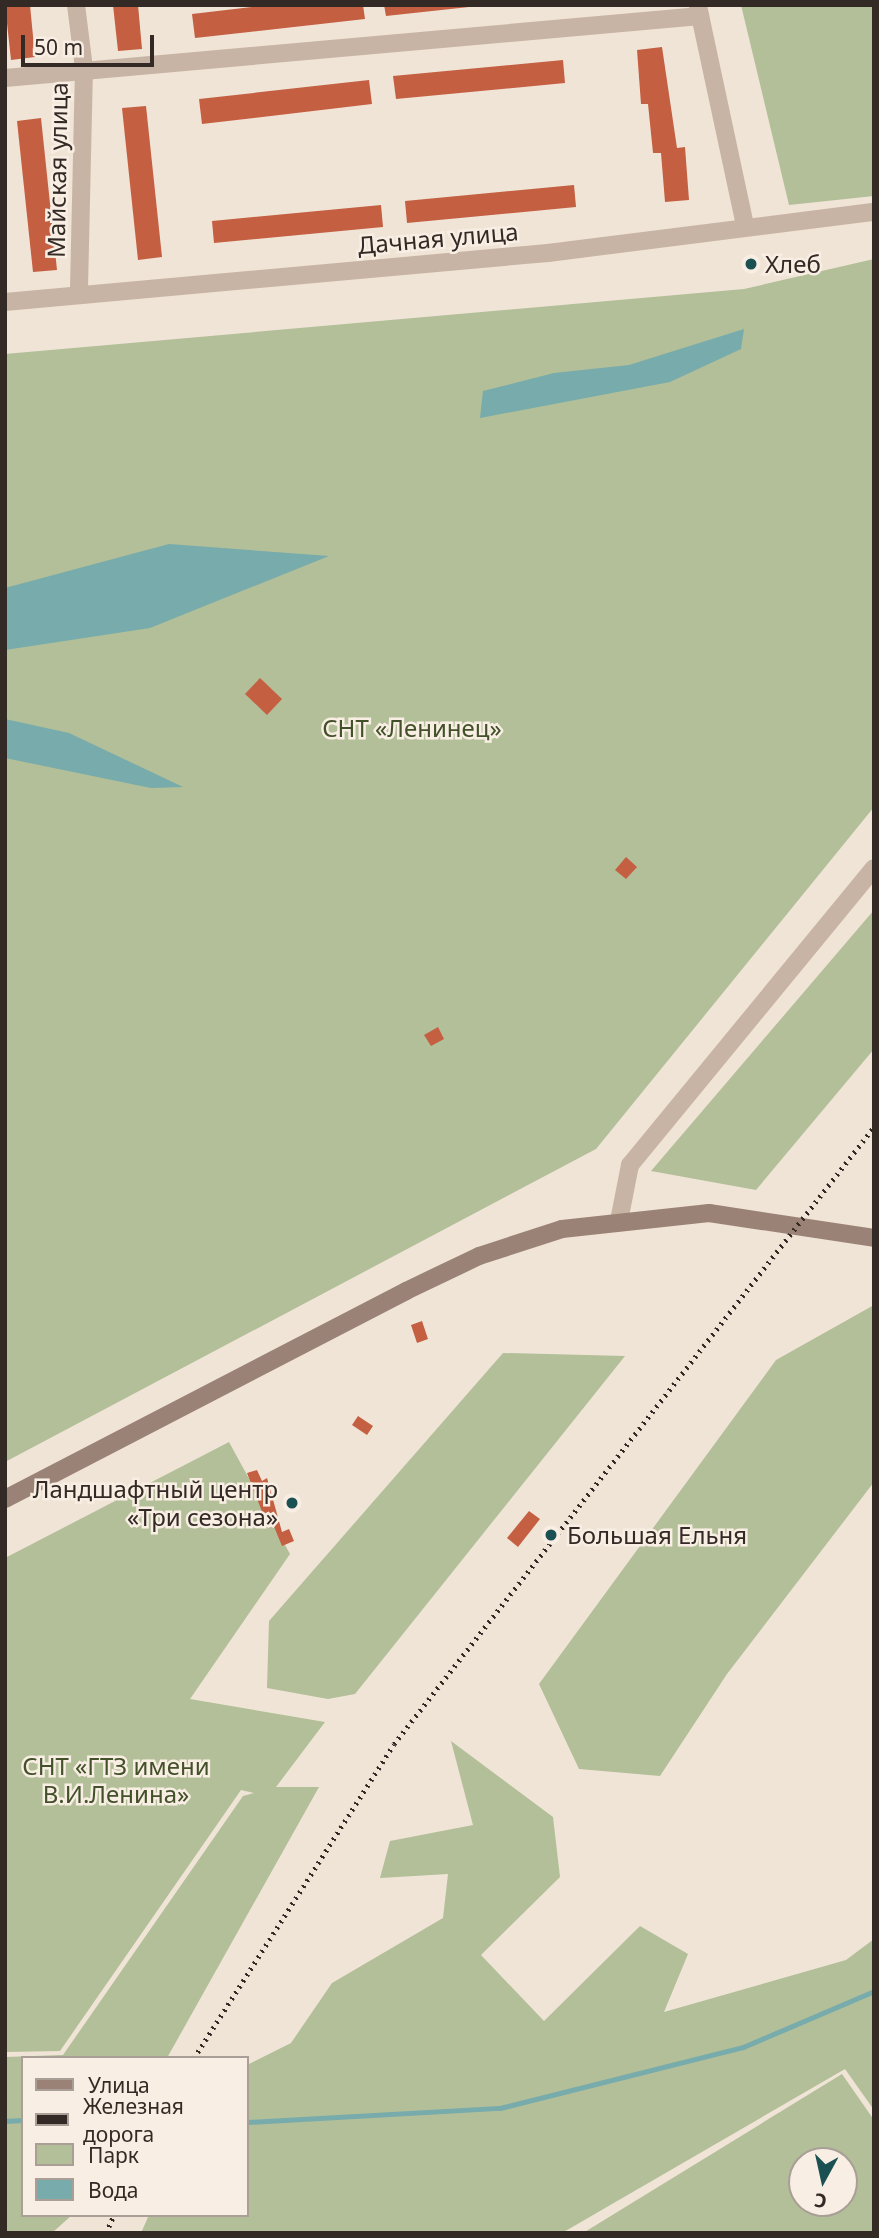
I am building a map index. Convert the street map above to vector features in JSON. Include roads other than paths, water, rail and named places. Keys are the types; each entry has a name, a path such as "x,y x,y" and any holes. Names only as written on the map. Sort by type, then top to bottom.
{"main road":[{"path":"5,1499 479,1255 562,1229 709,1213 874,1238"}],"street":[{"name":"Майская улица","path":"76,5 84,68 79,295"},
{"path":"5,78 84,68 699,11 746,225"},
{"name":"Дачная улица","path":"5,302 548,253 746,225 874,212"},
{"path":"619,1221 630,1165 874,868"}],"water":[{"path":"744,329 741,349 670,382 480,418 483,391 554,373 629,365"},
{"path":"169,544 329,556 150,628 5,650 5,588"},
{"path":"5,719 69,733 183,787 151,788 5,758"}],"waterway":[{"path":"248,2122 500,2108 743,2047 874,1991"},
{"path":"5,2121 21,2120"}],"railway":[{"path":"195,2056 394,1744 874,1127"},
{"path":"106,2233 113,2217"}],"place":[{"name":"Хлеб","path":"751,264"},
{"name":"Ландшафтный центр «Три сезона»","path":"292,1503"},
{"name":"Большая Ельня","path":"551,1535"}],"park label":[{"name":"СНТ «Ленинец»","path":"412,728"},
{"name":"СНТ «ГТЗ имени В.И.Ленина»","path":"116,1780"}]}
